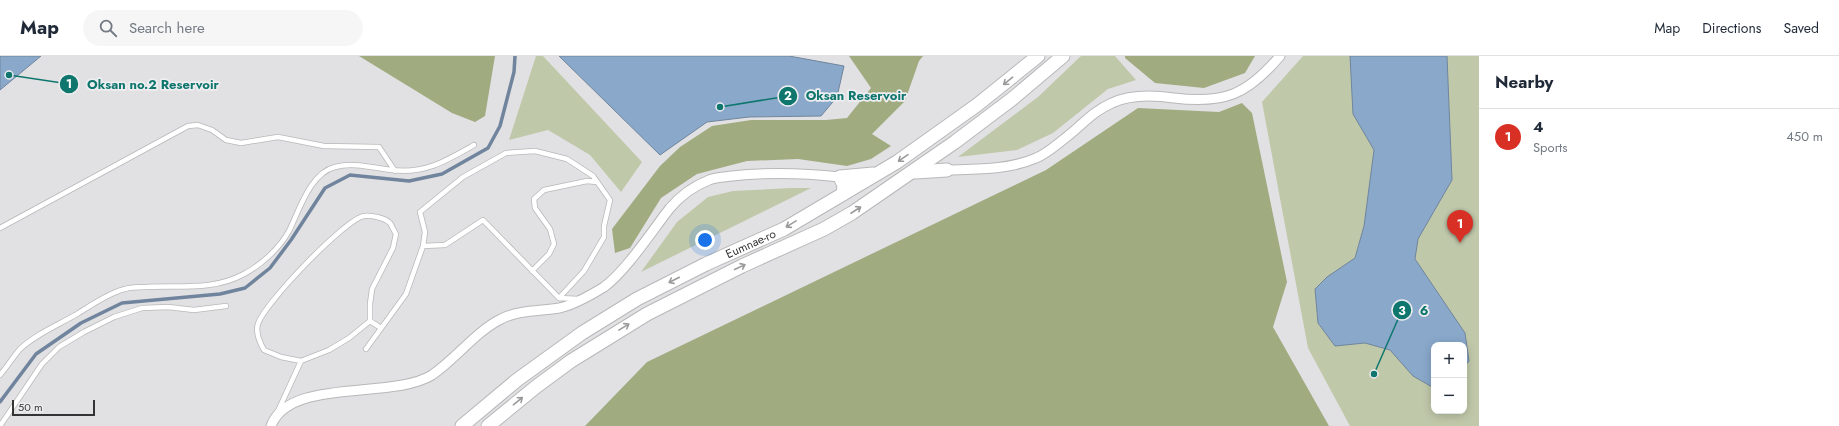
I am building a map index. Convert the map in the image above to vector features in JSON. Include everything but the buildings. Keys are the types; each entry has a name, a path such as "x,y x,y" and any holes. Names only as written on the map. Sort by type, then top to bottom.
{"street":[{"name":"Eumnae-ro","path":"462,426 517,380 582,333 631,302 706,264 784,229 902,159 977,105 1038,56"},
{"name":"Eumnae-ro","path":"488,426 537,386 571,361 647,314 742,266 824,229 852,213 936,156 1012,99 1063,56"},
{"path":"913,172 1004,167 1037,158 1058,144 1096,112 1112,103 1132,97 1148,95 1191,100 1206,100 1229,96 1249,87 1266,72 1280,56"},
{"path":"936,156 947,170"},
{"path":"273,423 288,406 305,398 331,393 409,384 431,375 488,327 502,318 527,312 562,307 582,299 605,286 620,271 677,199 710,179 776,173 808,173 840,177 877,174"},
{"path":"840,177 844,186 843,194"}],"lane":[{"path":"0,228 188,126 198,125 212,130 226,140 241,143 278,137 324,146 379,147 395,171"},
{"path":"0,375 20,349 98,302 124,289 215,285 243,274 271,254 288,232 300,205 315,179 334,167 354,166 395,171 424,170 474,145"},
{"path":"366,349 406,294 423,246 425,232 420,212 463,177 506,153 535,151 567,159 593,176 610,200 604,226 604,237 584,271 559,298"},
{"path":"532,271 549,254 554,244 550,230 535,208 534,199 544,190 587,182 597,182"},
{"path":"363,216 373,216 389,222 396,234 393,248 372,289 370,321 349,338 329,350 301,361 281,357 264,350 258,339 257,325 267,307 327,243 343,228 363,216"},
{"path":"423,246 444,245 483,220 559,298 582,299"},
{"path":"0,426 42,364 59,347 84,332 114,317 142,308 168,307 194,310 226,306"},
{"path":"370,321 382,328"},
{"path":"273,423 301,361"}],"green space":[{"path":"359,56 495,56 485,116 475,122 452,113"},
{"path":"536,56 543,56 642,162 621,192 590,155 548,130 509,140"},
{"path":"849,56 923,56 919,61 905,101 872,134 891,146 871,159 847,166 798,159 747,161 697,174 661,198 630,248 615,253 612,229 660,166 680,147 712,126 751,120 826,120 847,118 871,88"},
{"path":"1081,56 1115,56 1136,80 1108,89 1053,133 1017,150 958,157 1038,97"},
{"path":"1125,56 1255,56 1245,73 1204,88 1155,83 1125,58"},
{"path":"1303,56 1479,56 1479,426 1350,426 1308,348 1262,102"},
{"path":"1242,103 1252,113 1287,282 1273,327 1329,426 585,426 647,362 1046,170 1138,108 1219,112"},
{"path":"811,188 641,272 677,222 708,197 733,191"}],"water":[{"path":"0,56 41,56 0,90"},
{"path":"559,56 789,56 844,66 837,97 821,116 749,117 707,122 660,155"},
{"path":"1350,56 1447,56 1452,180 1418,239 1415,259 1465,333 1466,342 1431,342 1431,386 1413,376 1390,350 1365,343 1335,346 1318,323 1315,289 1327,277 1355,258 1364,226 1374,150 1353,114"},
{"path":"1467,347 1469,361 1467,363"}],"waterway":[{"path":"0,402 36,354 81,323 122,303 220,294 245,288 270,268 291,240 325,188 350,175 409,181 442,174 488,148 500,126 514,72 515,56"}],"place":[{"name":"Oksan no.2 Reservoir","path":"9,75"},
{"name":"Oksan Reservoir","path":"720,107"},
{"name":"4","path":"1460,243"},
{"name":"6","path":"1374,374"}]}
